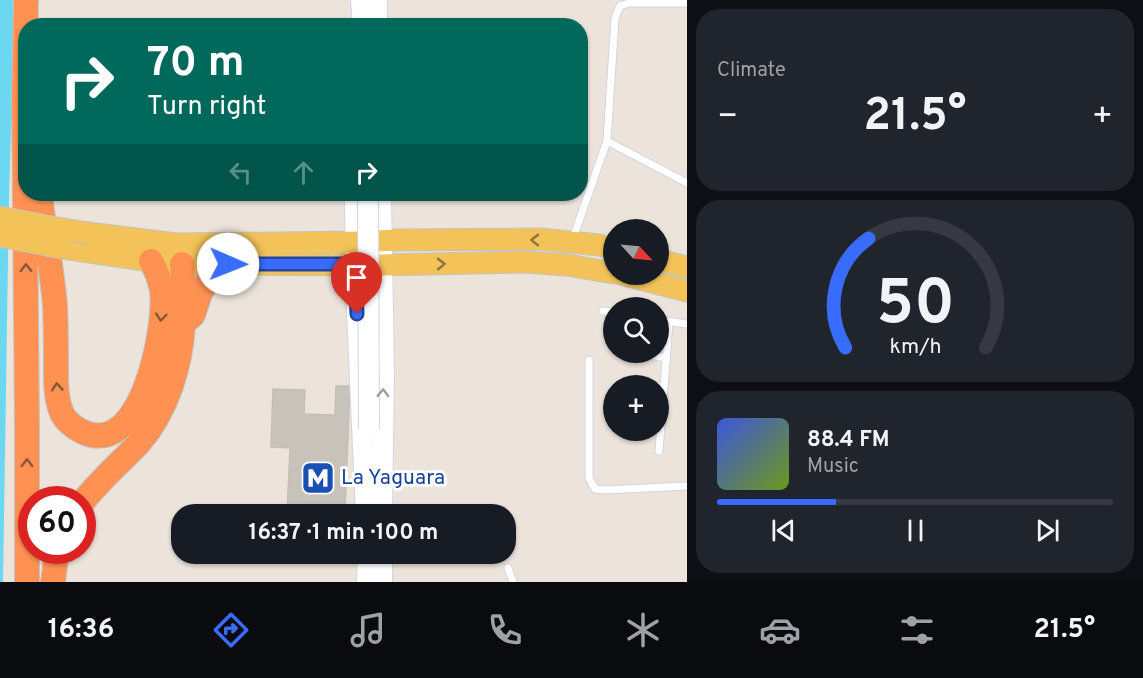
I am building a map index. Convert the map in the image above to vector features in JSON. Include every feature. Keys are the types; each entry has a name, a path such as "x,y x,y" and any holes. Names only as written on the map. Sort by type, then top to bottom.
{"highway":[{"path":"26,0 26,18"},
{"path":"26,201 27,582"},
{"path":"41,201 55,307 58,403 66,420 80,431 93,436 105,436 119,430 134,412 149,377 162,307 162,290 151,261"},
{"path":"96,486 140,441 155,420 167,396 178,362 183,323 179,254"},
{"path":"183,323 193,315 201,291 210,279 228,264"},
{"path":"53,582 55,564"}],"main road":[{"path":"350,0 350,18"},
{"path":"361,0 362,18"},
{"path":"372,18 375,0"},
{"path":"375,0 376,18"},
{"path":"355,201 355,264 367,504"},
{"path":"367,504 368,201"},
{"path":"381,201 384,374 382,504"},
{"path":"0,217 51,227 87,242 151,261 179,254 382,241 539,239 603,246"},
{"path":"0,236 87,242 179,254 228,264 382,265 526,262 567,265 603,271"},
{"path":"669,263 687,267"},
{"path":"664,285 687,291"},
{"path":"369,429 374,504"},
{"path":"367,582 368,564"},
{"path":"382,564 382,582"}],"lane":[{"path":"588,194 607,141 615,18 621,6 629,3 687,3"},
{"path":"607,141 687,183"},
{"path":"571,242 586,201"},
{"path":"669,322 687,324"},
{"path":"589,360 589,478 595,489 687,486"},
{"path":"659,441 659,452"},
{"path":"508,568 513,582"}],"water":[{"path":"0,0 15,0 9,195 3,582 0,582"}],"building":[{"path":"336,386 350,386 345,504 287,504 290,448 271,447 273,389 305,390 304,414 335,415"}],"place":[{"name":"La Yaguara","path":"318,478"}],"route":[{"path":"228,264 355,264 357,314"}]}
